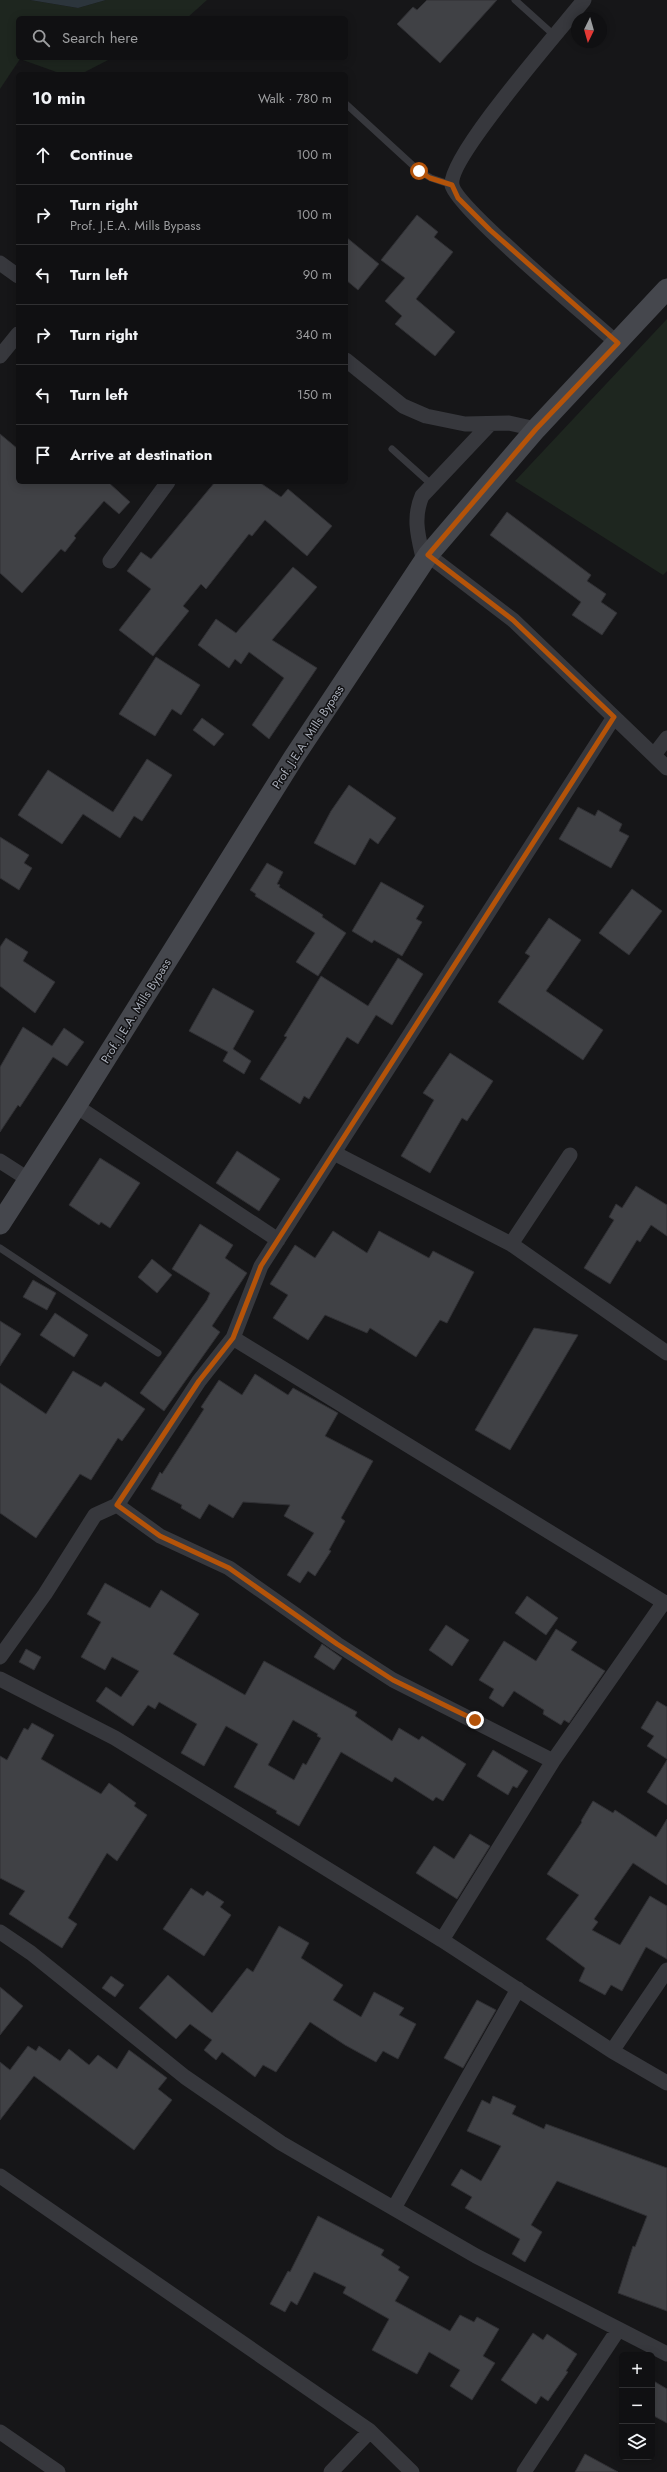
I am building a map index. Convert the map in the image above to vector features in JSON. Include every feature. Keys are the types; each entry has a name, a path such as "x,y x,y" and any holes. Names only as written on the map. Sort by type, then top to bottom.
{"street":[{"path":"584,0 475,135 452,174 452,185 458,198 490,230 618,343"},
{"path":"0,262 16,274"},
{"name":"Prof. J.E.A. Mills Bypass","path":"0,1224 76,1106 294,757 426,558 536,429 667,289"},
{"path":"0,356 16,336"},
{"path":"348,362 403,406 426,416 465,424 508,423 536,429"},
{"path":"490,424 422,496 416,508 415,520 426,558 513,620 667,768"},
{"path":"110,561 167,484"},
{"path":"0,1657 45,1594 95,1515 117,1505 199,1381 233,1338 261,1266 614,717"},
{"path":"654,755 667,738"},
{"path":"76,1106 278,1240"},
{"path":"334,1153 511,1244 667,1353"},
{"path":"511,1244 570,1155"},
{"path":"0,1161 28,1179"},
{"path":"233,1338 665,1603 553,1761 442,1940"},
{"path":"117,1505 160,1536 229,1568 337,1644 393,1680 553,1761"},
{"path":"0,1678 115,1738 442,1940 612,2051 667,2083"},
{"path":"0,1932 30,1953 185,2077 281,2143 476,2256 667,2354"},
{"path":"612,2051 667,1970"},
{"path":"394,2208 518,1989"},
{"path":"0,2176 370,2431 412,2472"},
{"path":"524,2472 618,2330"},
{"path":"331,2472 370,2431"},
{"path":"0,2432 58,2472"}],"lane":[{"path":"515,0 556,36"},
{"path":"348,106 419,171 430,178 452,185"},
{"path":"392,449 432,485"},
{"path":"0,1248 158,1353"}],"shaded area":[{"path":"0,0 30,0 78,8 106,0 207,0 189,16 16,16 16,60 19,60 0,89"},
{"path":"30,0 106,0 78,8"},
{"path":"23,60 108,60 85,72 56,72"},
{"path":"667,319 667,571 663,575 515,481"}],"building":[{"path":"427,0 497,0 440,63 397,24 413,7 417,10"},
{"path":"417,215 438,232 434,237 453,252 416,299 455,332 435,356 395,324 402,316 385,301 405,278 381,260"},
{"path":"348,239 379,264 358,290 348,282"},
{"path":"0,434 16,447 16,484 110,484 130,502 119,514 104,501 74,536 76,538 65,552 61,549 22,593 0,573"},
{"path":"213,484 262,484 281,497 288,489 332,526 307,556 265,520 252,536 249,534 206,589 201,584 183,606 189,611 153,656 119,630 151,589 127,571 141,552 151,559"},
{"path":"507,512 591,575 587,581 606,594 601,602 617,613 602,635 572,615 581,602 490,535"},
{"path":"293,567 317,587 272,640 317,668 269,739 252,725 284,678 249,652 241,664 235,659 229,668 198,645 216,619 236,633"},
{"path":"156,657 200,685 181,715 172,709 155,736 119,714"},
{"path":"202,718 224,734 214,746 193,730"},
{"path":"147,759 172,775 142,821 134,816 120,838 83,814 62,844 18,815 48,770 113,812"},
{"path":"349,785 396,818 378,844 370,838 355,865 314,843 331,811"},
{"path":"578,807 595,816 598,810 622,824 619,831 629,836 611,868 559,839"},
{"path":"0,837 29,855 24,863 32,868 19,890 0,878"},
{"path":"267,863 283,872 277,884 280,885 279,887 323,915 322,917 346,933 318,976 296,962 315,933 255,896 256,894 250,890"},
{"path":"381,882 424,906 416,919 422,922 402,956 374,940 372,943 352,931"},
{"path":"632,889 662,911 629,955 599,933"},
{"path":"549,918 581,940 546,991 603,1030 583,1060 498,1002 530,956 525,953"},
{"path":"6,938 28,952 23,961 55,982 35,1013 0,986 0,947"},
{"path":"398,958 423,974 392,1025 376,1015 358,1044 347,1037 309,1099 304,1096 300,1104 260,1079 287,1037 284,1036 321,976 368,1006"},
{"path":"213,988 254,1011 233,1049 251,1061 244,1074 223,1061 228,1052 189,1031"},
{"path":"23,1027 52,1046 64,1028 84,1042 67,1066 53,1057 20,1107 18,1105 0,1132 0,1067"},
{"path":"450,1053 493,1081 467,1121 462,1118 430,1173 401,1156 434,1100 423,1093"},
{"path":"237,1151 280,1179 259,1211 216,1183"},
{"path":"100,1158 140,1183 110,1228 101,1222 99,1225 69,1205"},
{"path":"636,1186 667,1205 667,1236 651,1225 640,1242 637,1240 610,1284 584,1268 614,1220 609,1217 616,1204 622,1208"},
{"path":"200,1224 233,1245 225,1258 247,1273 212,1326 220,1332 164,1411 140,1393 207,1300 210,1293 172,1269"},
{"path":"333,1231 367,1253 379,1231 429,1258 433,1251 474,1272 447,1323 440,1320 416,1357 370,1328 367,1333 325,1315 308,1340 273,1318 288,1295 270,1284 295,1245 315,1258"},
{"path":"152,1259 172,1275 157,1293 138,1277"},
{"path":"33,1280 56,1293 47,1310 23,1297"},
{"path":"55,1313 88,1335 74,1357 40,1335"},
{"path":"0,1321 21,1334 0,1366"},
{"path":"534,1328 578,1335 510,1450 475,1430"},
{"path":"73,1371 101,1387 105,1382 145,1409 122,1441 118,1438 91,1480 80,1474 36,1538 0,1513 0,1383 46,1414"},
{"path":"255,1374 288,1395 293,1388 338,1413 325,1436 373,1461 341,1518 345,1521 329,1550 331,1551 315,1576 308,1571 300,1583 287,1575 314,1533 284,1516 290,1505 243,1502 233,1518 209,1504 200,1519 181,1508 182,1505 151,1489 160,1472 162,1474 204,1409 201,1407 219,1380 242,1395"},
{"path":"105,1583 150,1608 161,1590 199,1614 173,1654 245,1695 264,1661 357,1712 355,1716 392,1741 399,1728 419,1740 422,1736 466,1764 443,1801 436,1797 433,1801 395,1777 392,1782 341,1752 299,1826 276,1813 277,1811 234,1787 258,1744 226,1726 204,1766 181,1753 197,1724 159,1702 155,1709 148,1705 133,1726 96,1701 106,1687 121,1697 139,1671 112,1657 105,1670 81,1657 101,1622 87,1614","holes":["293,1720 318,1734 317,1736 321,1738 306,1765 303,1763 294,1780 268,1765"]},
{"path":"527,1596 558,1618 546,1635 515,1613"},
{"path":"446,1625 469,1640 452,1666 429,1650"},
{"path":"556,1629 577,1642 571,1650 605,1671 569,1723 564,1720 561,1725 543,1714 544,1710 514,1691 503,1707 489,1698 494,1689 479,1680 504,1641 536,1661"},
{"path":"322,1644 342,1658 334,1670 314,1657"},
{"path":"26,1649 41,1657 34,1670 19,1662"},
{"path":"657,1701 667,1707 667,1759 647,1746 654,1736 641,1728"},
{"path":"32,1723 54,1735 41,1759 101,1794 109,1783 136,1803 134,1806 147,1815 117,1861 107,1853 68,1918 77,1924 62,1948 9,1914 25,1891 0,1878 0,1756 7,1760 24,1728 28,1730"},
{"path":"493,1750 528,1771 517,1788 513,1786 508,1795 477,1776"},
{"path":"667,1760 667,1805 647,1792"},
{"path":"593,1801 613,1813 615,1810 656,1837 667,1819 667,1885 633,1863 594,1919 598,1922 592,1930 620,1945 650,1896 667,1906 667,1959 646,1947 622,1991 611,1985 605,1995 579,1981 585,1968 546,1939 579,1895 547,1874 582,1822 581,1821"},
{"path":"470,1834 490,1846 457,1899 416,1873 434,1846 454,1859"},
{"path":"191,1888 203,1896 207,1891 224,1902 220,1907 231,1915 204,1956 163,1929"},
{"path":"279,1926 309,1943 301,1958 343,1985 333,2000 361,2017 374,1992 404,2008 399,2015 416,2024 398,2059 383,2051 376,2062 345,2045 310,2022 276,2072 263,2065 255,2077 222,2052 216,2060 204,2050 212,2040 190,2024 176,2039 139,2008 168,1975 212,2013 247,1968 253,1972"},
{"path":"111,1976 124,1985 115,1997 102,1988"},
{"path":"0,1987 23,2006 0,2035"},
{"path":"477,2000 496,2010 463,2068 444,2058"},
{"path":"28,2046 36,2051 39,2046 60,2061 69,2049 89,2065 98,2055 117,2069 129,2050 167,2078 158,2089 172,2100 134,2150 34,2076 0,2120 0,2062 10,2070"},
{"path":"493,2096 516,2106 512,2114 544,2129 546,2124 667,2168 667,2311 618,2293 633,2246 635,2247 647,2216 557,2181 531,2225 542,2232 525,2262 512,2254 520,2239 465,2208 472,2197 451,2185 461,2169 481,2181 501,2146 467,2131 482,2100 490,2104"},
{"path":"318,2216 384,2250 381,2255 400,2267 398,2270 409,2277 395,2301 450,2331 460,2315 474,2322 477,2317 499,2329 483,2356 495,2363 472,2400 450,2386 460,2370 429,2352 417,2374 372,2350 389,2319 343,2293 346,2287 314,2272 297,2305 291,2301 285,2312 270,2304 288,2271 290,2272"},
{"path":"533,2333 543,2340 547,2334 577,2354 566,2371 568,2372 548,2401 541,2396 536,2404 501,2380"},
{"path":"655,2382 667,2389 667,2423 655,2417"},
{"path":"585,2454 618,2472 575,2472"}],"route":[{"path":"419,171 430,178 452,185 458,198 490,230 618,343 536,429 428,555 513,620 614,717 261,1266 233,1338 199,1381 117,1505 160,1536 229,1568 337,1644 393,1680 475,1720"}]}
